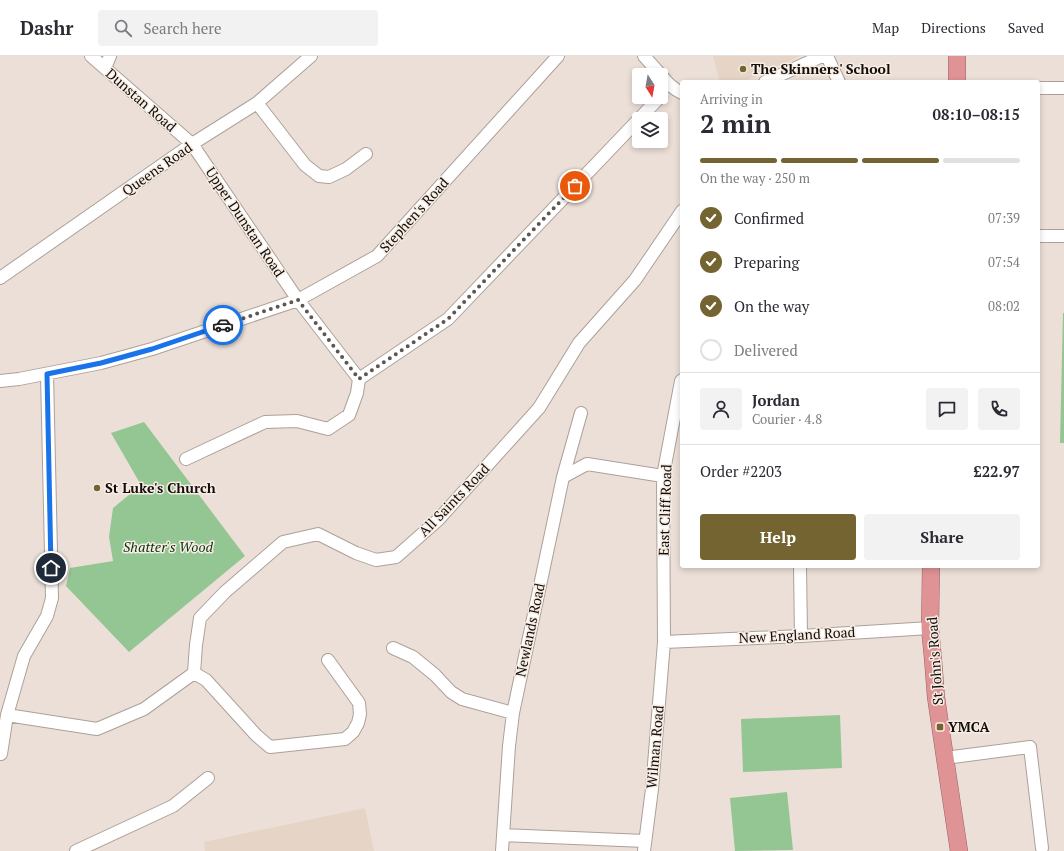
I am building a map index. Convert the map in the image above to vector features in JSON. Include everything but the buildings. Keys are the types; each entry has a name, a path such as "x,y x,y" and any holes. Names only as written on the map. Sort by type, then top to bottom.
{"highway":[{"path":"956,56 957,80"},
{"name":"St John's Road","path":"931,568 930,628 936,697 959,851"}],"street":[{"name":"Dunstan Road","path":"91,56 192,144"},
{"path":"105,68 110,56"},
{"name":"Queens Road","path":"0,278 192,144 258,103 311,56"},
{"name":"Stephen's Road","path":"0,381 19,379 101,363 152,349 298,300 377,256 558,56"},
{"path":"644,56 655,68"},
{"path":"769,80 822,56"},
{"path":"827,56 837,80"},
{"path":"668,84 680,93"},
{"path":"1040,88 1064,88"},
{"path":"258,103 305,165 319,176 329,177 346,170 366,154"},
{"path":"186,459 265,422 297,420 328,429 349,414 357,393 359,379 448,319 652,104"},
{"name":"Upper Dunstan Road","path":"192,144 298,300 359,379"},
{"name":"All Saints Road","path":"194,673 200,618 225,592 283,542 318,534 356,553 376,560 396,557 438,520 539,408 579,343 636,280 680,214"},
{"path":"1040,236 1064,236"},
{"path":"1,754 7,715 24,656 47,616 52,598 47,374"},
{"name":"East Cliff Road","path":"664,642 663,476 680,386"},
{"name":"Newlands Road","path":"502,851 509,746 513,713 563,477 581,413"},
{"path":"563,477 587,464 663,476"},
{"path":"800,568 801,636"},
{"name":"New England Road","path":"664,642 801,636 930,628"},
{"name":"Wilman Road","path":"644,846 652,789 664,642"},
{"path":"393,648 413,657 425,666 452,692 462,698 513,713"},
{"path":"7,715 98,729 144,709 194,673 206,680 256,735 270,746 345,739 353,732 358,723 360,714 359,703 328,660"},
{"path":"945,758 1030,746 1042,848"},
{"path":"76,851 173,806 208,778"},
{"path":"503,835 644,846"}],"shaded area":[{"name":"The Skinners' School","path":"713,56 800,56 746,80 719,80"},
{"path":"365,808 374,851 205,851 204,842"}],"green space":[{"path":"1063,313 1064,443 1060,443"},
{"name":"Shatter's Wood","path":"144,422 245,556 129,652 66,586 70,568 113,561 109,537 113,508 141,485 111,433"},
{"path":"840,715 842,768 743,772 741,719"},
{"path":"787,792 793,850 735,851 730,798"}],"way so far":[{"path":"223,325 298,300 359,379 448,319 575,186"}],"place":[{"name":"The Skinners' School","path":"743,69"},
{"name":"St Luke's Church","path":"97,488"},
{"name":"YMCA","path":"940,727"}],"route":[{"path":"51,568 47,374 101,363 152,349 223,325"}]}
